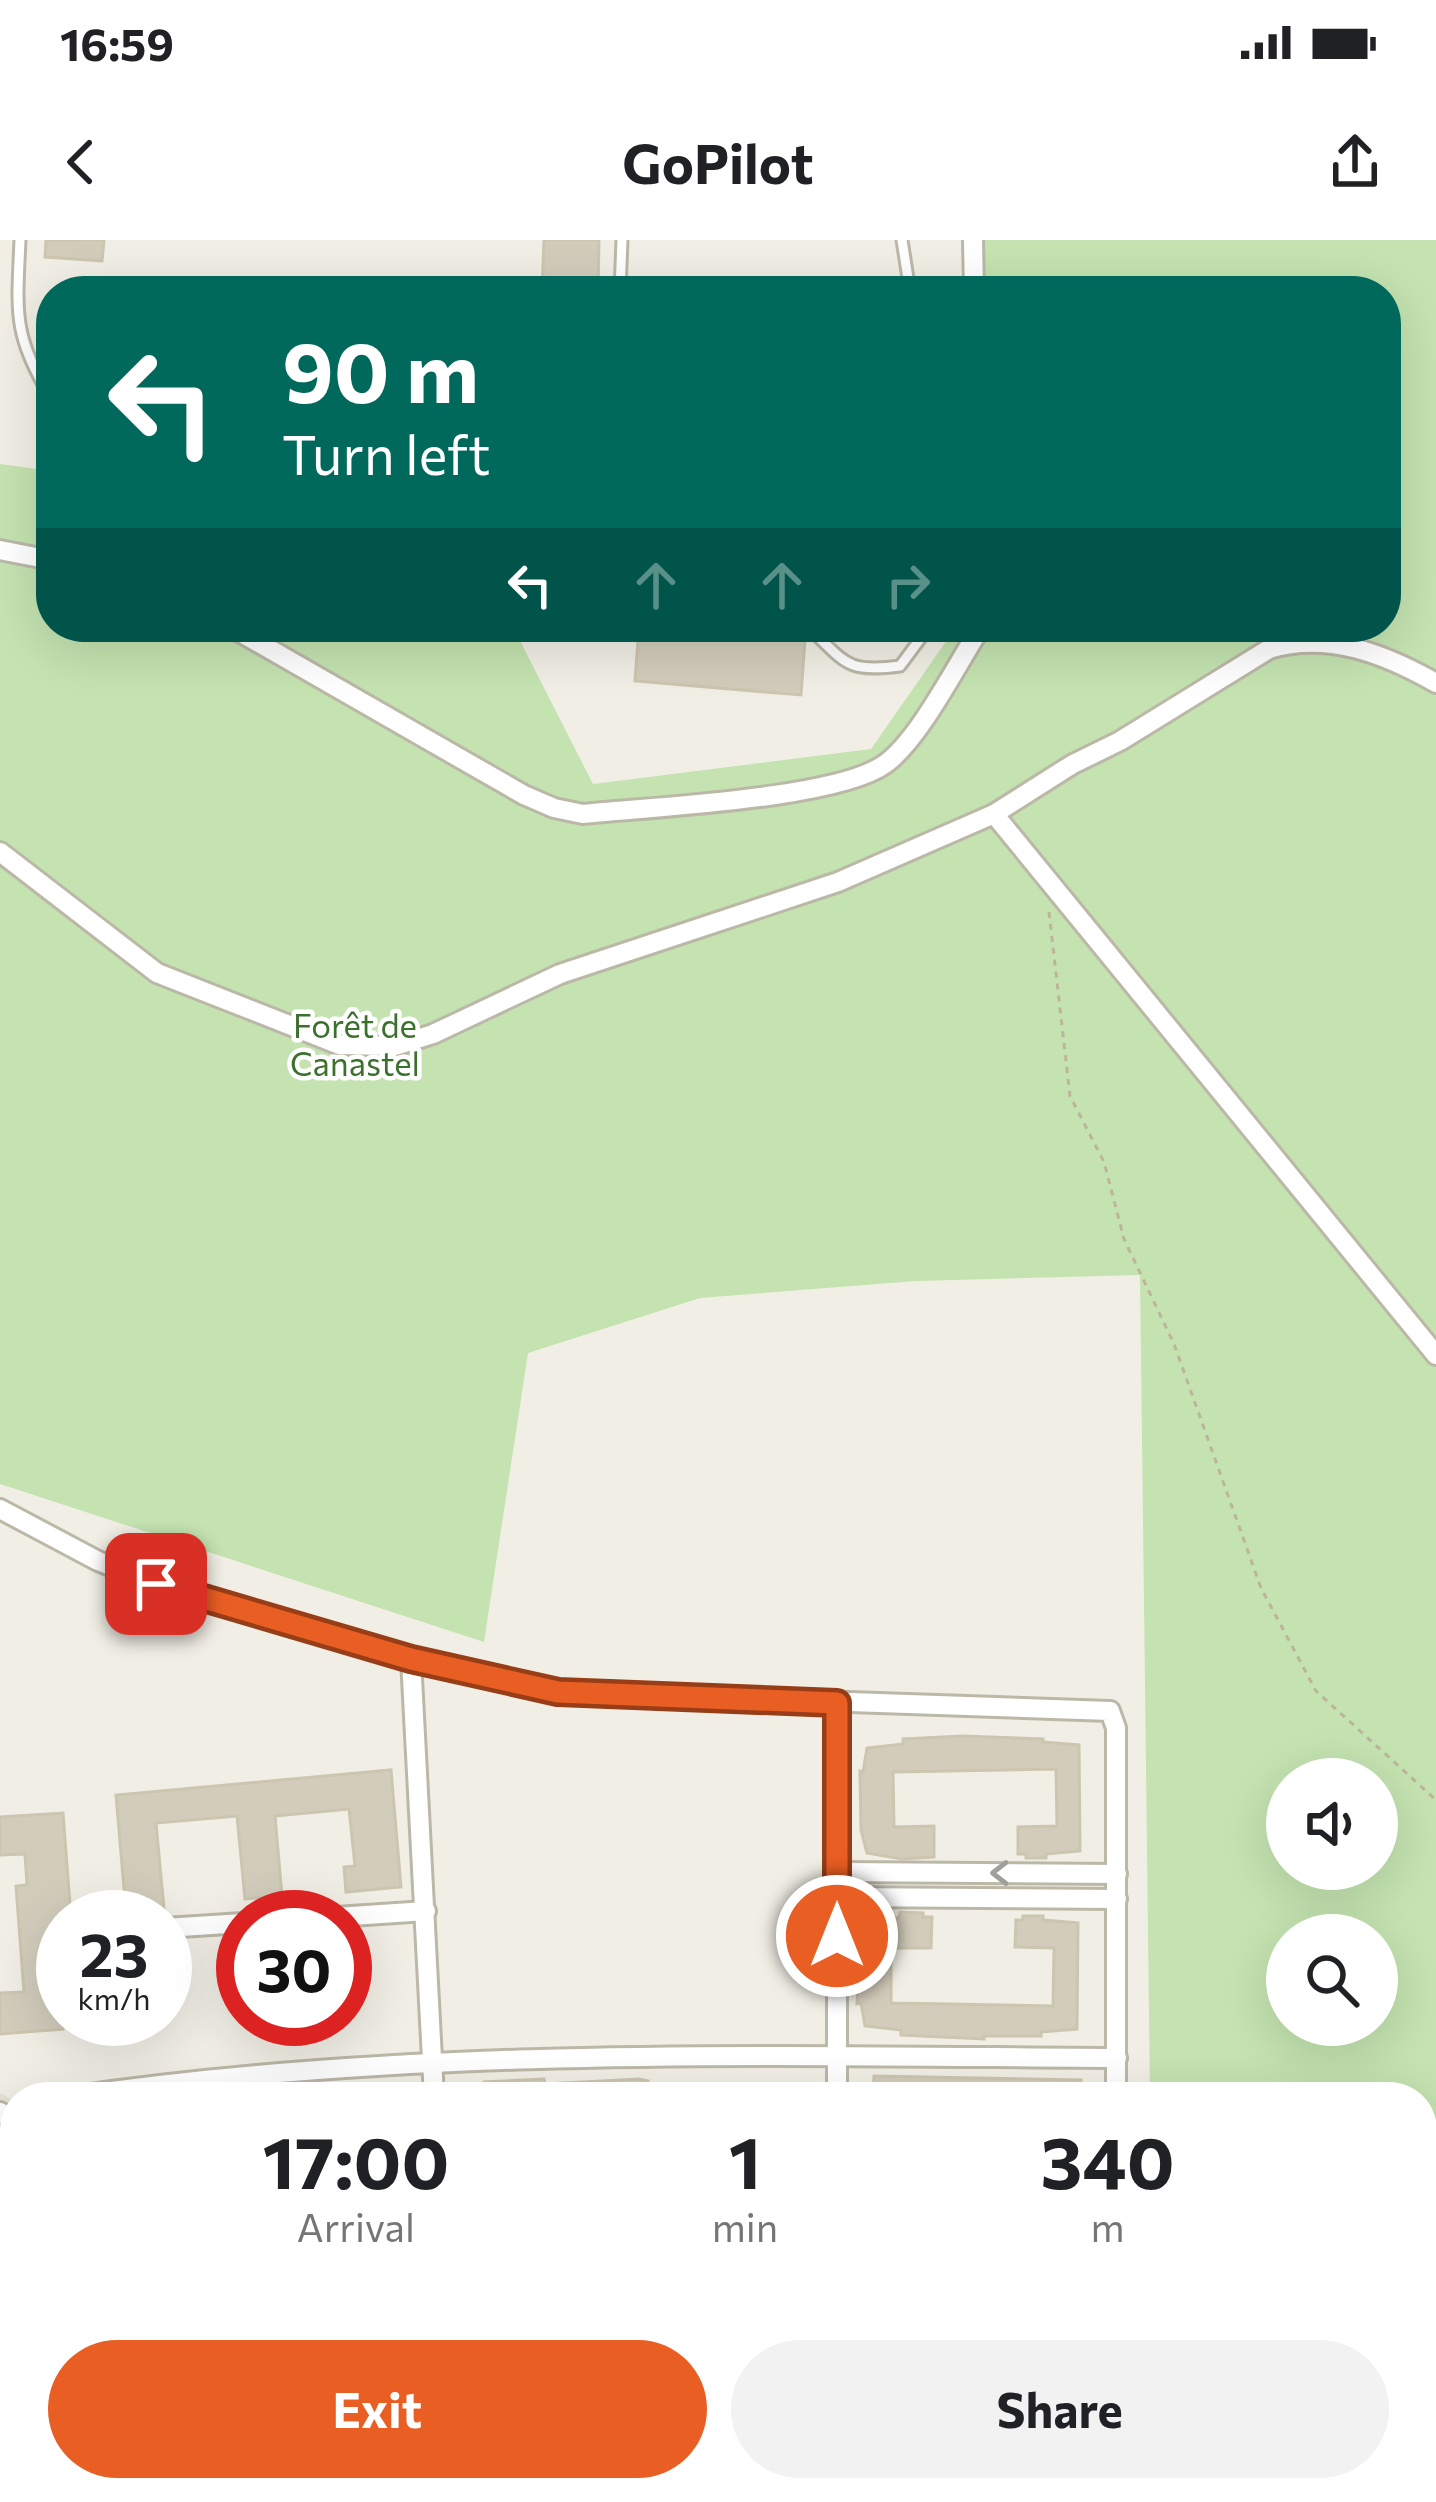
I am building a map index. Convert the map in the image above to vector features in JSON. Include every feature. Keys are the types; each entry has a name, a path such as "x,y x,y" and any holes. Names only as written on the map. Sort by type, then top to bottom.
{"street":[{"path":"973,240 974,276"},
{"path":"0,550 36,557"},
{"path":"257,642 524,795 583,814 806,790 860,777 884,766 903,748 971,642"},
{"path":"0,852 157,973 317,1038 340,1045 395,1046 433,1034 560,974 838,882 994,814 1268,649 1291,642"},
{"path":"1324,642 1398,662 1436,683"},
{"path":"994,814 1436,1355"},
{"path":"0,1509 98,1561 156,1584 411,1659 558,1692 1110,1711 1116,1728 1116,2082"},
{"path":"411,1659 433,2082"},
{"path":"837,1703 837,2082"},
{"path":"837,1872 1117,1874"},
{"path":"939,1873 940,1897"},
{"path":"837,1897 1117,1899"},
{"path":"372,1915 426,1911"},
{"path":"189,2082 432,2062 837,2056 1117,2058"}],"lane":[{"path":"20,240 16,322 36,374"},
{"path":"621,276 622,240"},
{"path":"902,240 908,276"},
{"path":"824,642 862,671 900,666 918,642"}],"path":[{"path":"1046,879 1070,1096 1105,1162 1124,1239 1174,1344 1261,1588 1316,1691 1436,1801"}],"green space":[{"name":"Forêt de Canastel","path":"973,240 1436,240 1436,2082 1150,2082 1140,1275 916,1281 700,1298 528,1353 484,1642 0,1484 0,464 36,469 36,642 521,642 593,784 871,749 946,642 1401,642 1401,276 975,276"}],"building":[{"path":"46,240 104,240 102,261 45,257"},
{"path":"544,240 599,240 598,276 543,276"},
{"path":"638,642 805,642 801,695 635,681"},
{"path":"963,1736 1079,1745 1080,1851 1046,1854 1046,1858 1018,1854 1018,1827 1057,1826 1056,1769 893,1772 894,1827 934,1826 934,1857 902,1859 867,1853 861,1830 860,1771 867,1748 903,1744 903,1739"},
{"path":"391,1770 401,1887 346,1890 344,1867 355,1866 349,1809 275,1816 281,1890 244,1890 237,1816 156,1823 162,1890 124,1890 116,1795"},
{"path":"63,1813 69,1890 36,1890 36,2031 0,2034 0,1993 24,1992 16,1886 27,1885 25,1854 0,1855 0,1817"},
{"path":"900,1912 932,1917 931,1948 891,1948 891,2003 1053,2006 1054,1948 1015,1947 1016,1920 1043,1916 1043,1920 1078,1923 1077,2029 984,2039 901,2035 901,2030 865,2026 861,2003 857,2004 861,1931 865,1922 899,1918"},
{"path":"874,2076 1081,2080 1081,2082 874,2082"},
{"path":"544,2079 545,2082 484,2082"},
{"path":"639,2079 648,2082 583,2082"}],"route":[{"path":"156,1584 411,1659 558,1692 837,1703 837,1936"}]}
